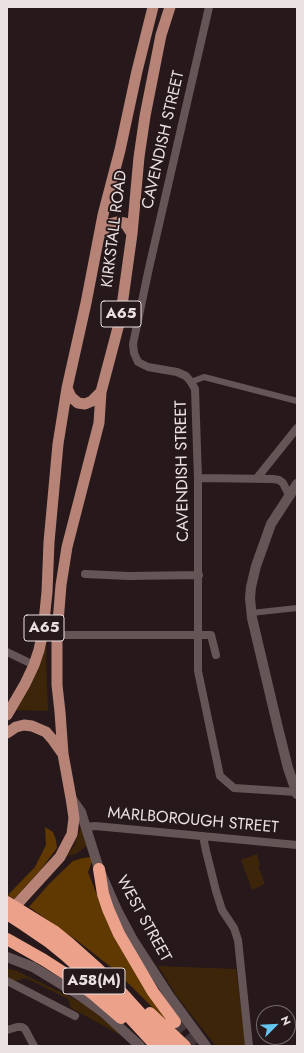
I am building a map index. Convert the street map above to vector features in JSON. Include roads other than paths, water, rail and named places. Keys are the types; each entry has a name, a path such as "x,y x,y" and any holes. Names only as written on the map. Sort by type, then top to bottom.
{"highway":[{"name":"A58(M)","path":"99,869 104,899 119,934 153,992 175,1022"},
{"name":"A58(M)","path":"7,902 28,920 49,942 106,992 154,1044"},
{"name":"A58(M)","path":"7,914 28,920 54,931 98,969 170,1046"},
{"name":"A58(M)","path":"7,939 44,960 82,986 154,1044"},
{"name":"A58(M)","path":"123,994 146,1009 185,1046"}],"main road":[{"name":"KIRKSTALL ROAD","path":"34,664 39,650 45,618 50,532 58,444 66,388 86,303 104,215 153,7"},
{"name":"KIRKSTALL ROAD","path":"57,635 58,604 67,547 99,423 101,392 120,320 132,234 139,157 145,116 161,35 170,7"},
{"path":"100,236 109,224 117,222 125,223 132,234"},
{"path":"66,388 72,398 85,404 92,401 101,392"},
{"name":"A65","path":"7,914 60,857 72,834 74,818 62,754 57,685 57,635"},
{"name":"A65","path":"7,715 25,684 34,664"},
{"name":"A65","path":"7,733 16,727 24,725 40,728 50,735 62,754"}],"street":[{"name":"CAVENDISH STREET","path":"209,7 133,344 138,362 148,367 177,372 186,376 195,389 198,478 198,671 220,776 234,788 296,793"},
{"path":"191,382 204,377 297,401"},
{"path":"257,478 297,428"},
{"path":"198,478 257,478 279,480 283,483 289,495"},
{"path":"296,793 278,728 250,607 251,587 258,559 271,524 297,484"},
{"path":"84,574 129,576 199,575"},
{"path":"251,612 297,608"},
{"path":"57,635 212,635 216,655"},
{"path":"7,652 34,664"},
{"name":"WEST STREET","path":"71,798 81,812 99,869 117,910 133,940 170,997 206,1046"},
{"name":"MARLBOROUGH STREET","path":"86,827 95,826 297,845"},
{"path":"203,836 207,858 222,910 234,928 238,940 249,1046"},
{"path":"7,956 33,967 79,995 104,1013 140,1046"},
{"path":"7,964 60,983"},
{"path":"7,981 75,1016"},
{"path":"7,1030 22,1027 25,1029 34,1046"}],"tunnel":[{"path":"175,1022 195,1046"}]}
